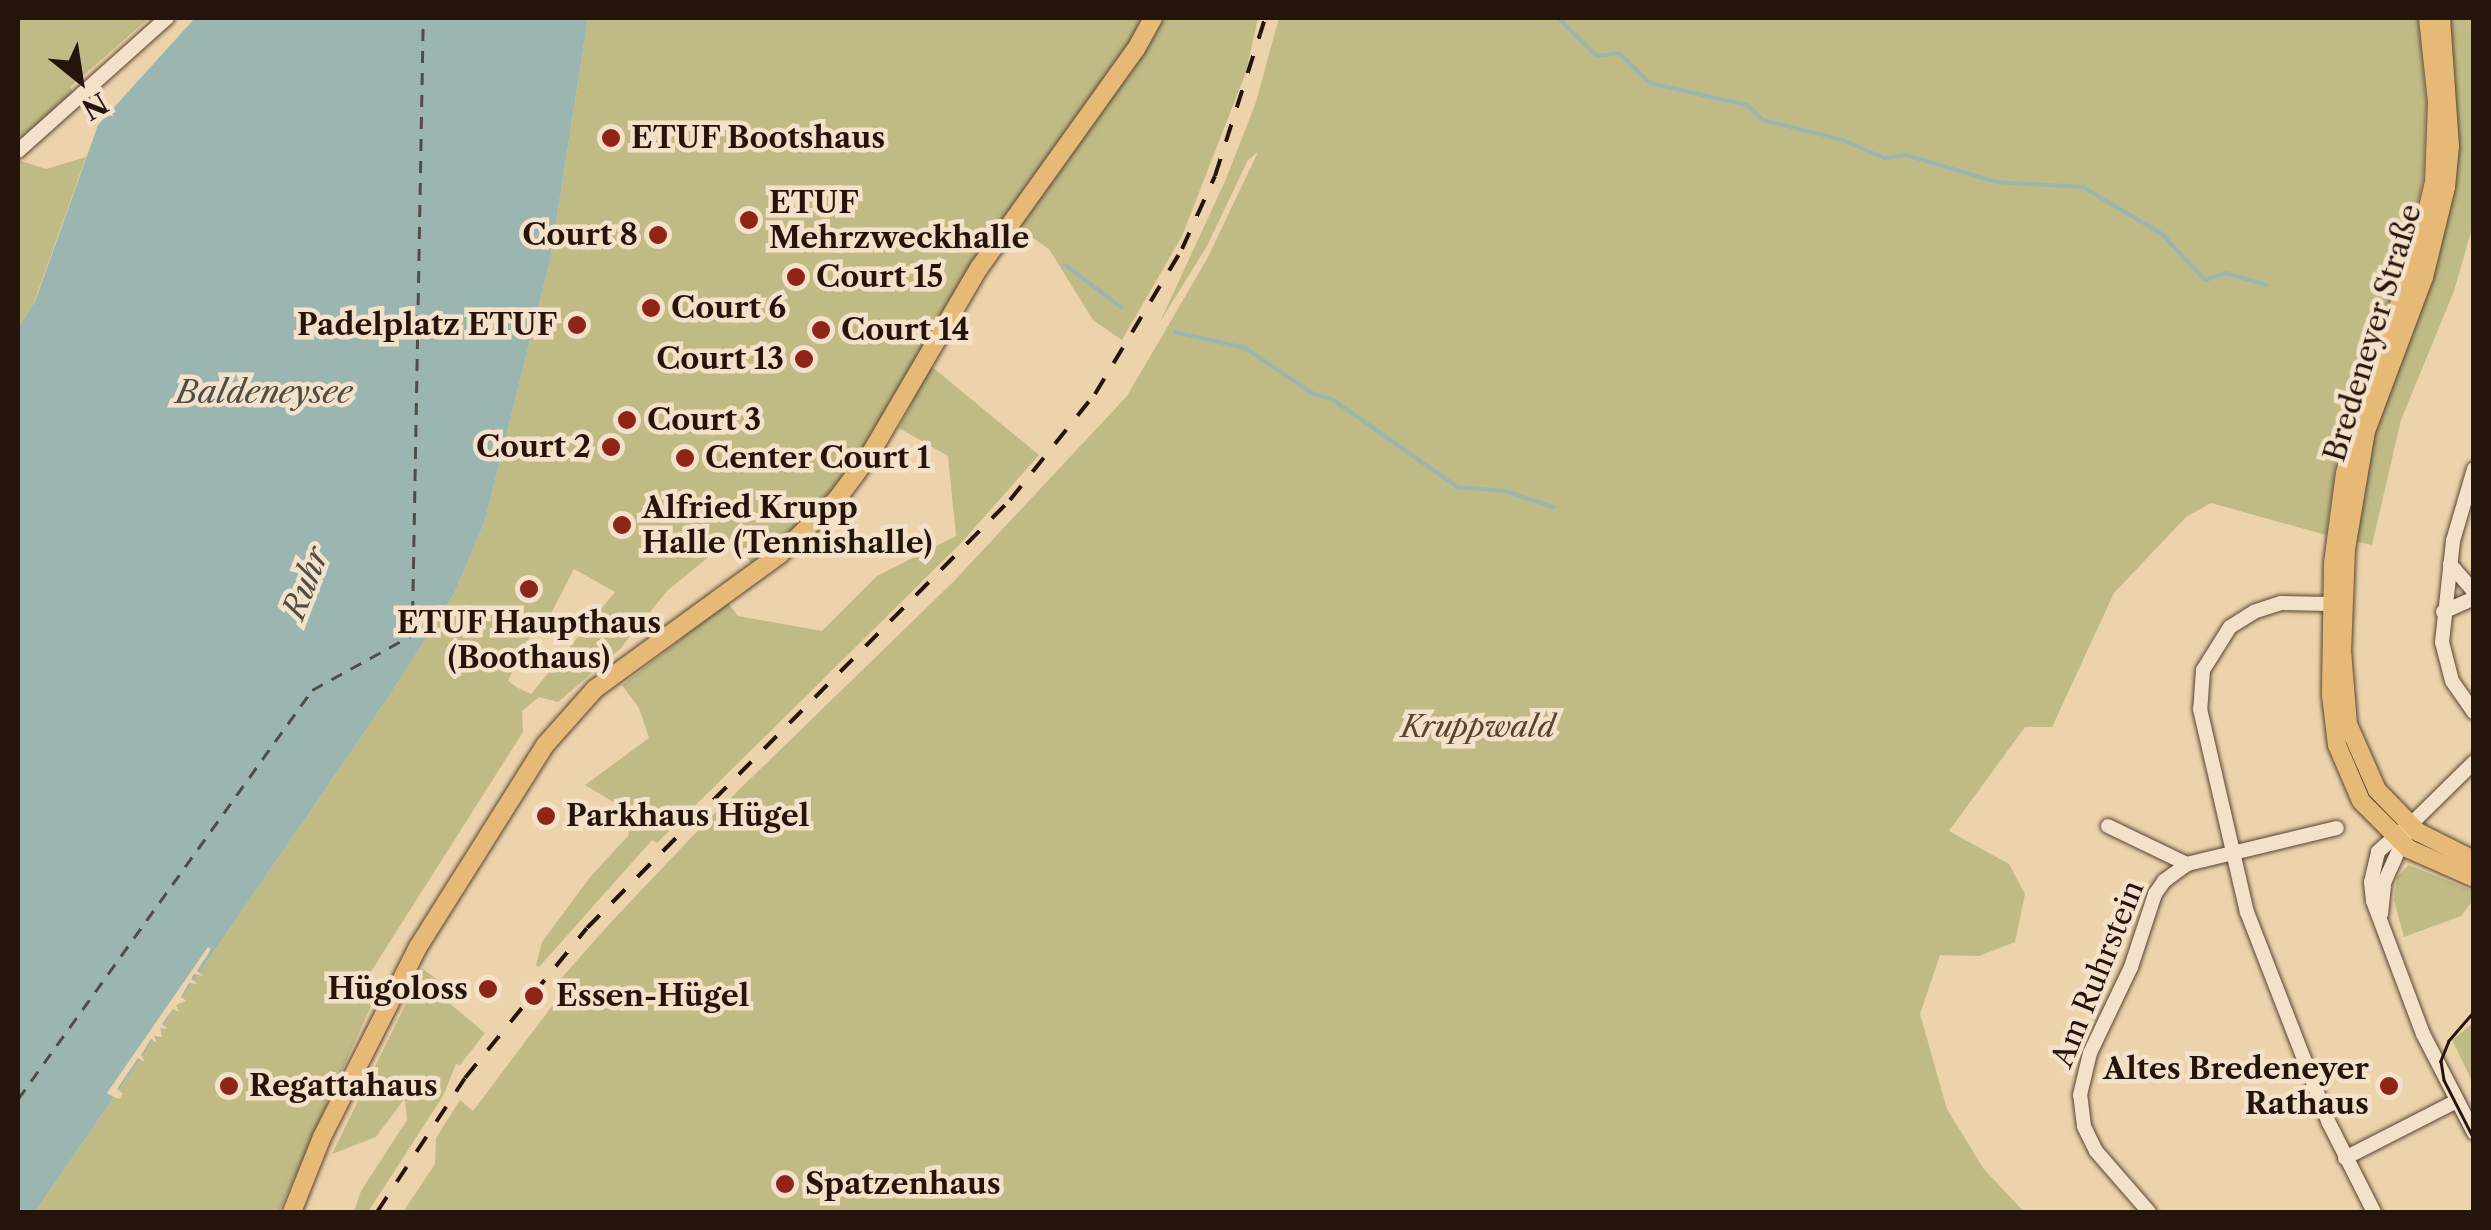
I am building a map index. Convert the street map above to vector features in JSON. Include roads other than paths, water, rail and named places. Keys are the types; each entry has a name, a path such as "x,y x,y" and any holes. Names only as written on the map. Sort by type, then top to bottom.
{"main road":[{"path":"292,1212 322,1137 418,947 561,724 622,668 779,555 836,499 869,456 980,268 1136,49 1152,18"},
{"name":"Bredeneyer Straße","path":"2397,840 2352,787 2337,745 2331,695 2330,604 2338,518 2354,429 2413,270 2434,182 2436,102 2428,18"},
{"name":"Bredeneyer Straße","path":"2441,18 2450,146 2446,187 2424,277 2366,430 2351,514 2342,606 2345,698 2354,746 2376,790 2410,825 2474,860"},
{"path":"2397,840 2474,878"}],"street":[{"path":"18,151 38,142 166,18"},
{"path":"2474,469 2450,564 2444,612 2446,665 2474,712"},
{"path":"2444,612 2474,595 2450,564"},
{"path":"2330,604 2281,603 2254,612 2230,627 2208,656 2200,708 2246,912 2345,1158 2374,1212"},
{"path":"2474,762 2397,840 2384,883 2384,928 2424,1034 2474,1133"},
{"name":"Am Ruhrstein","path":"2108,826 2187,864"},
{"name":"Am Ruhrstein","path":"2149,1212 2096,1151 2080,1109 2082,1076 2131,967 2155,894 2164,881 2187,864 2336,828"},
{"path":"2345,1158 2457,1101"}],"water":[{"name":"Baldeneysee","path":"195,18 588,18 550,261 485,521 454,594 390,695 35,1212 18,1212 18,328 36,299 98,125"}],"waterway":[{"path":"1558,18 1597,56 1619,53 1650,83 1747,105 1763,120 1843,140 1884,158 1906,155 1996,182 2083,187 2162,234 2205,280 2226,273 2266,285"},
{"path":"1065,265 1121,307"},
{"path":"1175,332 1245,348 1312,393 1332,399 1457,487 1505,491 1553,507"}],"tram line":[{"path":"2474,1012 2449,1041 2441,1061 2444,1080 2474,1139"}],"railway":[{"path":"377,1212 465,1078 587,928 1010,500 1095,394 1182,249 1215,176 1265,18"}],"place":[{"name":"ETUF Bootshaus","path":"611,138"},
{"name":"ETUF Mehrzweckhalle","path":"749,220"},
{"name":"Court 8","path":"658,235"},
{"name":"Court 15","path":"796,277"},
{"name":"Court 6","path":"651,308"},
{"name":"Padelplatz ETUF","path":"577,325"},
{"name":"Court 14","path":"821,330"},
{"name":"Court 13","path":"804,359"},
{"name":"Court 3","path":"627,420"},
{"name":"Court 2","path":"611,447"},
{"name":"Center Court 1","path":"685,458"},
{"name":"Alfried Krupp Halle (Tennishalle)","path":"622,525"},
{"name":"ETUF Haupthaus (Boothaus)","path":"529,589"},
{"name":"Parkhaus Hügel","path":"546,816"},
{"name":"Hügoloss","path":"488,989"},
{"name":"Essen-Hügel","path":"534,996"},
{"name":"Regattahaus","path":"229,1086"},
{"name":"Altes Bredeneyer Rathaus","path":"2389,1086"},
{"name":"Spatzenhaus","path":"785,1184"}],"water label":[{"name":"Ruhr","path":"306,583"}],"park label":[{"name":"Kruppwald","path":"1478,727"}]}
